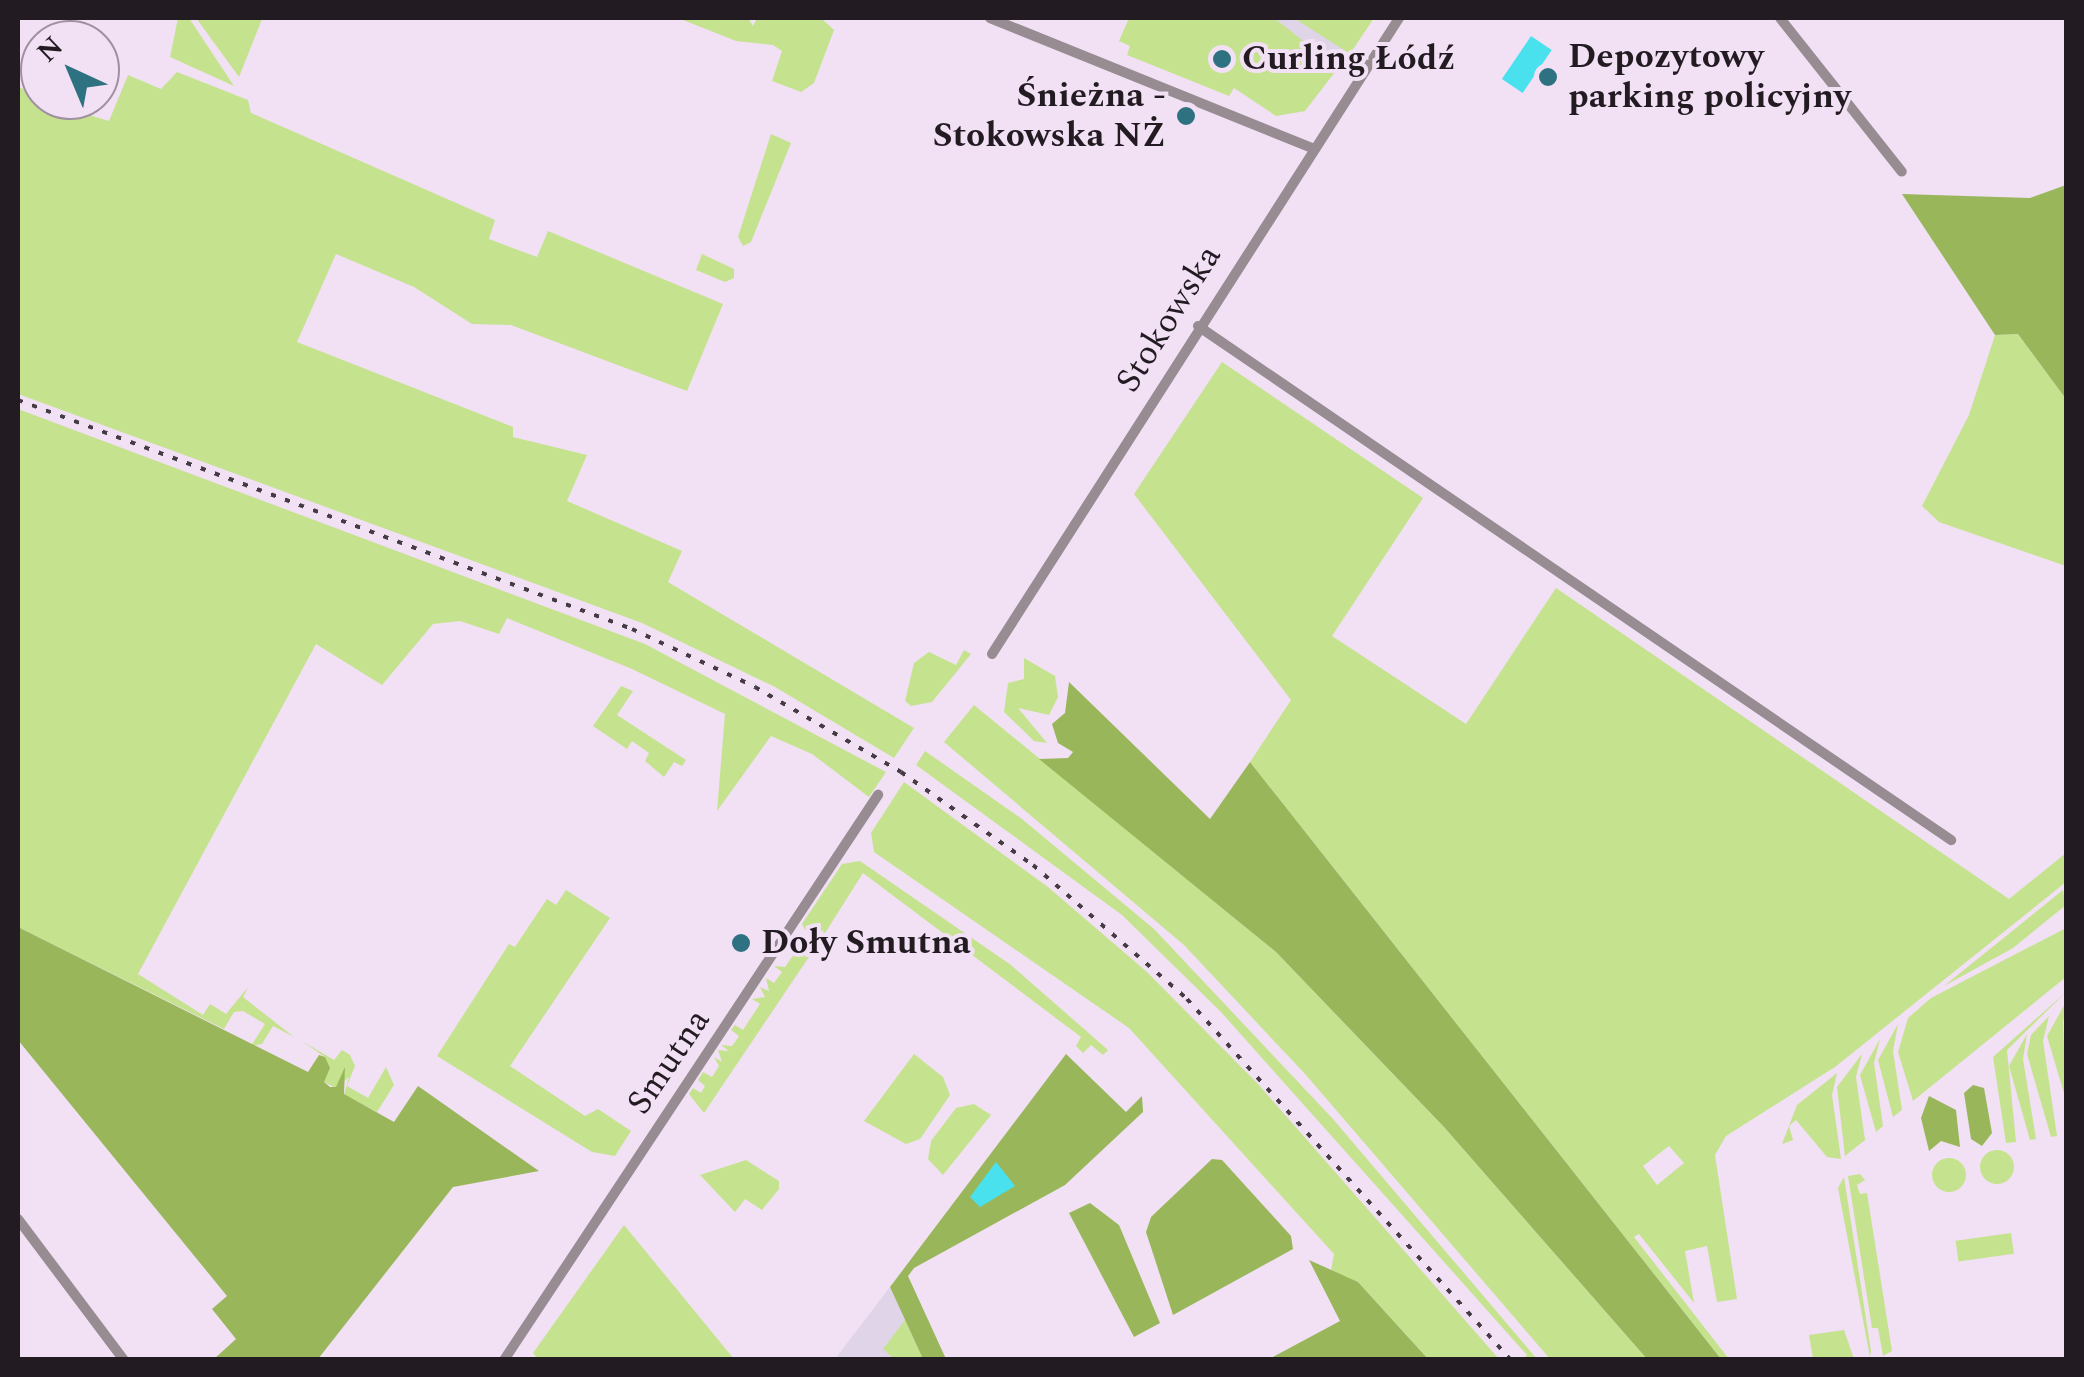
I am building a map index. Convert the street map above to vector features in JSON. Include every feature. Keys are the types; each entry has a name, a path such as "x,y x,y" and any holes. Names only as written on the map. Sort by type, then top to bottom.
{"street":[{"path":"990,18 1312,148"},
{"name":"Stokowska","path":"992,654 1198,326 1399,18"},
{"path":"1780,18 1902,172"},
{"path":"1198,326 1951,840"},
{"name":"Smutna","path":"504,1360 878,796"},
{"path":"18,1219 124,1360"}],"shaded area":[{"path":"1267,18 1367,18 1331,71"},
{"path":"890,1287 923,1359 835,1359"}],"green space":[{"path":"178,18 189,18 234,86 170,57"},
{"path":"196,18 273,18 262,19 239,77"},
{"path":"678,18 748,18 753,26 757,18 821,18 834,30 814,83 801,92 772,81 782,51 773,45 736,41"},
{"path":"1129,18 1274,18 1338,68 1305,111 1276,116 1234,88 1229,96 1127,55 1130,46 1119,41"},
{"path":"1294,18 1374,18 1350,54"},
{"path":"177,72 248,100 251,113 495,220 489,239 537,257 548,231 723,304 687,391 511,325 472,324 414,287 336,254 297,342 513,427 513,437 587,455 567,501 682,551 668,582 914,728 894,758 775,687 642,623 18,394 18,86 20,120 120,120 120,94 128,75 161,89"},
{"path":"771,134 791,143 751,242 743,246 738,237"},
{"path":"2066,185 2066,399 2018,334 1995,335 1902,194 2030,198"},
{"path":"702,254 734,269 734,278 725,282 696,270"},
{"path":"2018,334 2066,399 2066,566 1939,522 1922,506 1969,415 1995,335"},
{"path":"1222,362 1423,498 1332,636 1466,724 1556,588 2009,899 2066,853 2066,882 1835,1067 1726,1136 1715,1155 1737,1299 1717,1302 1707,1246 1685,1251 1694,1303 1639,1234 1634,1237 1729,1359 1721,1359 1250,762 1291,700 1134,494","holes":["1669,1146 1684,1163 1657,1185 1643,1166"]},
{"path":"18,409 645,644 886,772 869,797 812,754 771,736 717,811 725,714 632,669 507,618 499,634 460,621 433,624 382,685 316,644 138,974 203,1015 210,1004 226,1014 248,987 243,997 294,1037 273,1026 262,1044 251,1046 265,1024 243,1011 234,1012 224,1029 18,927"},
{"path":"964,650 971,654 932,702 911,706 905,701 914,663 929,652 956,665"},
{"path":"1024,658 1055,676 1058,697 1049,715 1018,708 1047,743 1034,741 1004,712 1008,683 1024,679"},
{"path":"1069,682 1210,819 1250,762 1721,1359 1647,1359 1444,1127 1276,952 1039,759 1068,758 1073,752 1058,743 1052,724 1065,713"},
{"path":"621,686 633,691 617,715 686,760 682,766 674,762 664,777 645,761 649,753 632,741 627,749 593,726"},
{"path":"974,705 1276,952 1444,1127 1647,1359 1550,1359 1306,1075 1184,945 944,742"},
{"path":"925,751 1022,819 1154,929 1333,1119 1537,1359 1523,1359 1527,1355 1221,1012 1122,915 916,765"},
{"path":"904,782 1048,887 1147,972 1258,1084 1499,1359 1428,1359 1358,1282 1331,1271 1334,1254 1129,1028 874,852 871,833"},
{"path":"860,861 1011,965 1108,1050 1103,1055 1091,1045 1083,1053 1076,1046 1081,1037 863,873 820,941 805,930 802,924 842,864"},
{"path":"566,890 610,918 510,1066 585,1116 598,1109 631,1131 615,1156 592,1152 437,1056 509,944 515,947 547,899 556,905"},
{"path":"2063,890 2066,905 2013,948 1944,986"},
{"path":"18,927 308,1072 319,1055 325,1057 330,1068 324,1082 330,1087 336,1087 345,1067 344,1094 394,1122 418,1086 539,1171 453,1187 318,1359 214,1359 236,1339 212,1309 227,1296 18,1040"},
{"path":"2066,928 2066,977 1913,1101 1898,1052 1908,1018 1931,998"},
{"path":"793,939 815,948 704,1113 689,1094 693,1088 701,1093 705,1086 698,1080 703,1072 712,1077 719,1066 714,1057 722,1062 718,1050 729,1051 721,1045 732,1046 739,1036 731,1030 735,1025 743,1030 760,1004 752,999 765,997 760,987 769,991 766,978 774,983 782,972 774,966 785,967 794,954 787,949"},
{"path":"2066,992 2007,1050 2016,1142 2006,1143 1993,1057"},
{"path":"2066,1002 2063,1023 2066,1100 2047,1036"},
{"path":"2049,1016 2043,1041 2057,1136 2051,1137 2027,1054 2031,1035"},
{"path":"1898,1024 1893,1051 1902,1110 1893,1117 1878,1060"},
{"path":"2027,1034 2023,1059 2036,1139 2030,1140 2009,1066"},
{"path":"1880,1039 1874,1063 1883,1126 1876,1132 1860,1075"},
{"path":"302,1041 334,1060 342,1050 350,1055 355,1066 347,1086 368,1098 386,1067 394,1085 377,1112 344,1095 349,1077 336,1088 324,1082 325,1057"},
{"path":"914,1054 943,1077 950,1095 920,1139 906,1144 864,1121"},
{"path":"1066,1054 1126,1112 1142,1096 1143,1112 1065,1185 914,1268 908,1276 946,1359 923,1359 890,1287"},
{"path":"1862,1054 1856,1077 1865,1140 1845,1156 1837,1087"},
{"path":"1837,1073 1832,1095 1841,1159 1827,1157 1796,1120 1789,1126 1793,1140 1782,1144 1797,1105"},
{"path":"1973,1085 1984,1088 1992,1133 1982,1146 1971,1139 1964,1093"},
{"path":"1929,1096 1956,1110 1960,1147 1941,1141 1929,1151 1921,1118"},
{"path":"974,1104 991,1115 943,1175 928,1159 931,1141 956,1108"},
{"path":"1997,1150 2009,1155 2014,1167 2009,1179 1997,1184 1985,1179 1980,1167 1985,1155"},
{"path":"1949,1158 1961,1163 1966,1175 1961,1187 1949,1192 1937,1187 1932,1175 1937,1163"},
{"path":"1212,1159 1222,1160 1291,1236 1293,1249 1173,1315 1146,1232 1151,1217"},
{"path":"746,1160 779,1181 779,1189 762,1210 745,1199 735,1212 700,1175"},
{"path":"1860,1174 1865,1180 1857,1185 1860,1194 1867,1193 1892,1351 1883,1356 1878,1328 1872,1328 1848,1176"},
{"path":"1844,1177 1871,1351 1870,1357 1838,1188"},
{"path":"1090,1203 1119,1225 1160,1323 1134,1337 1069,1213"},
{"path":"624,1225 734,1359 539,1360 533,1353"},
{"path":"2011,1233 2014,1254 1958,1262 1956,1241"},
{"path":"1309,1260 1358,1282 1428,1359 1269,1359 1340,1321"},
{"path":"905,1320 923,1359 894,1359 883,1349"},
{"path":"1844,1330 1854,1359 1813,1359 1809,1335"}],"water":[{"path":"1531,36 1552,50 1523,93 1502,79"},
{"path":"996,1162 1015,1186 980,1207 970,1197"}],"railway":[{"path":"18,400 632,629 755,687 901,772 1033,865 1187,999 1511,1360"}],"place":[{"name":"Curling Łódź","path":"1222,59"},
{"name":"Depozytowy parking policyjny","path":"1548,77"},
{"name":"Śnieżna - Stokowska NŻ","path":"1186,116"},
{"name":"Doły Smutna","path":"741,943"}]}
